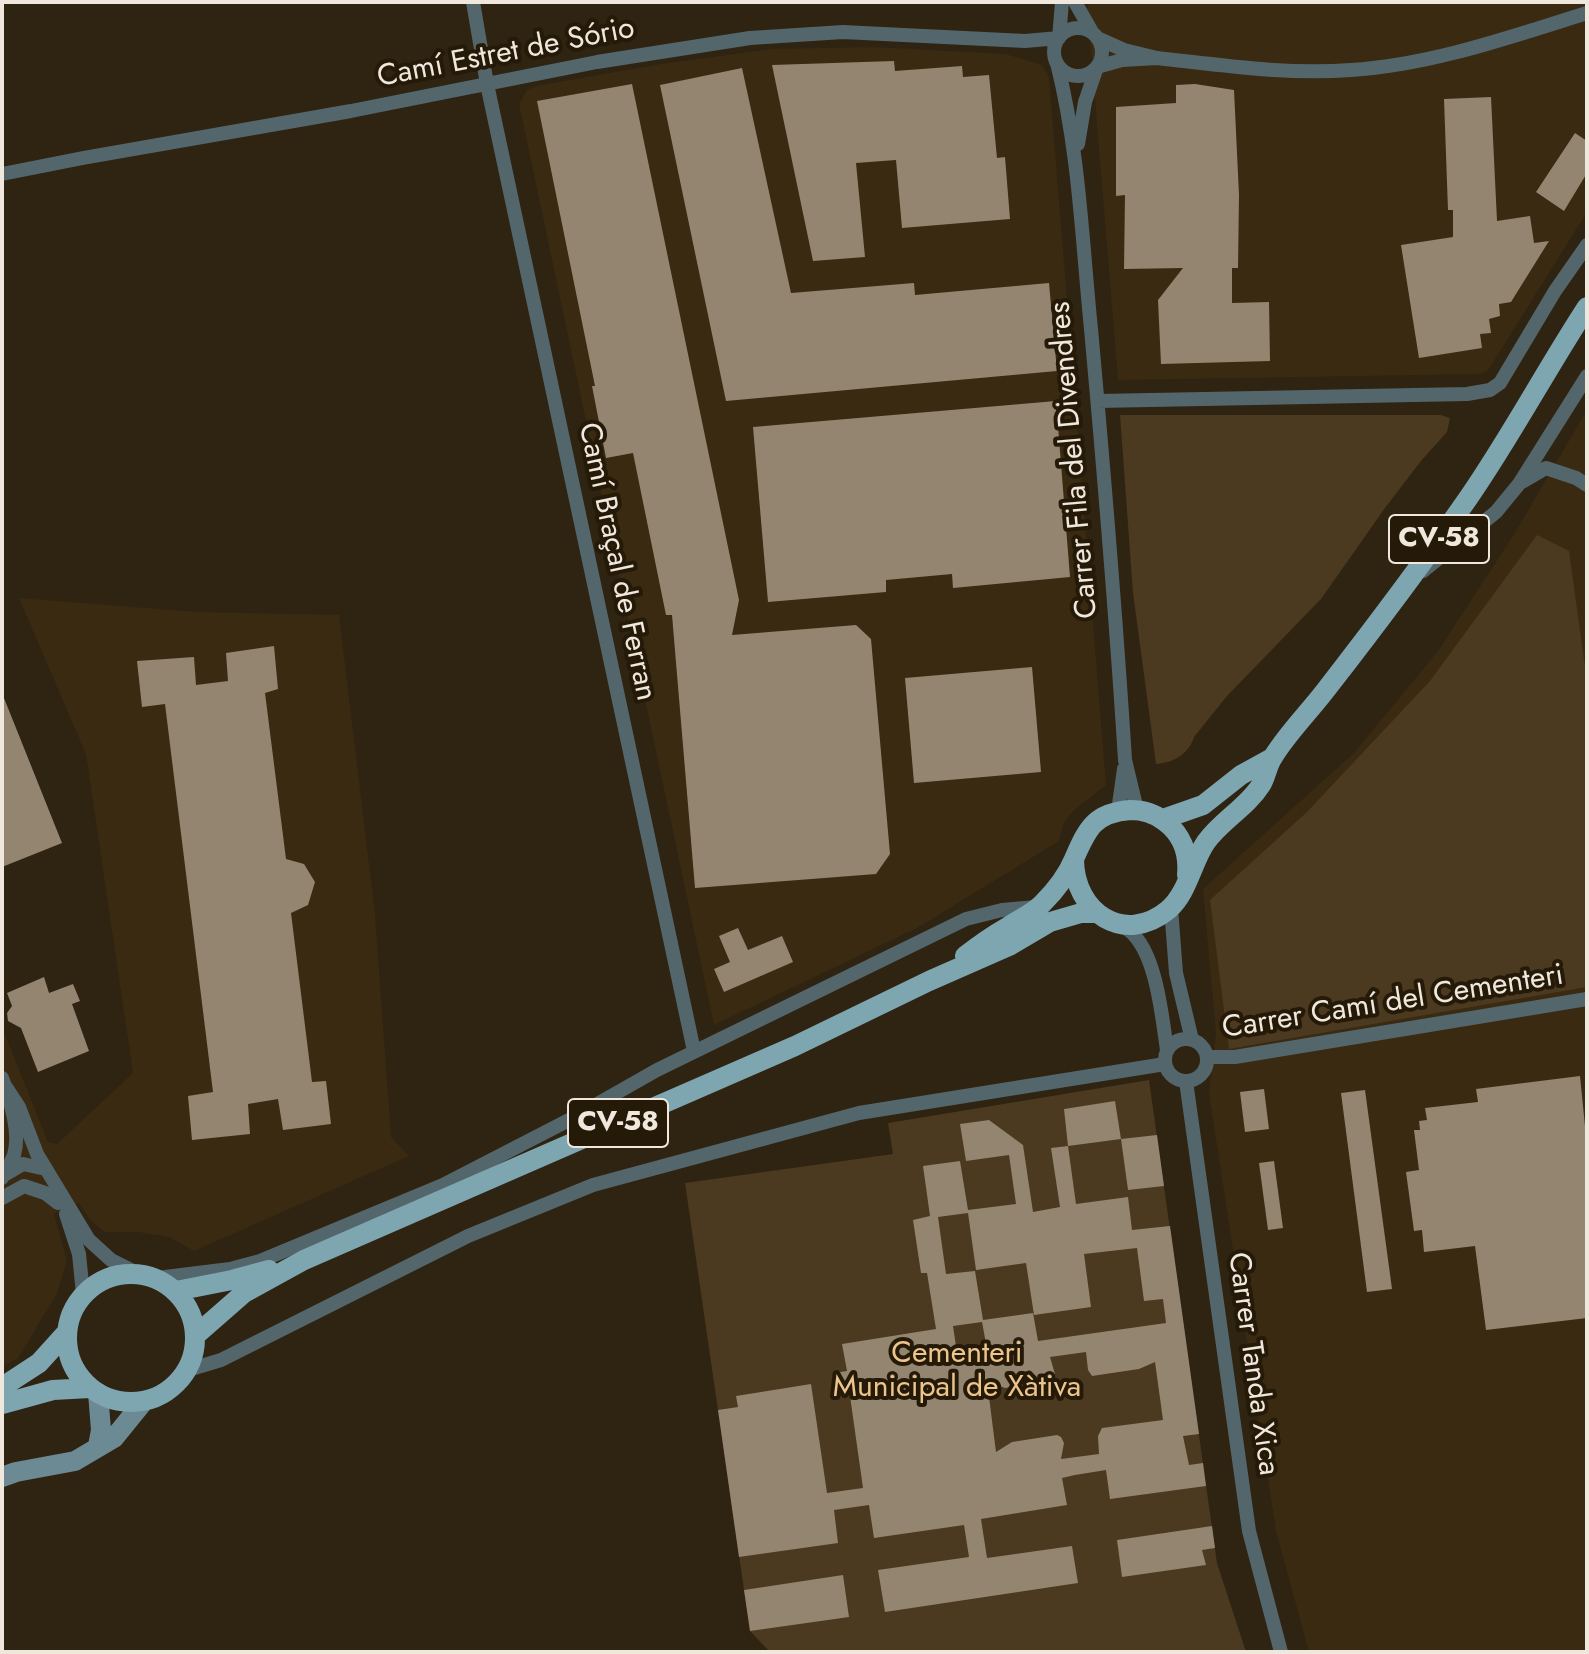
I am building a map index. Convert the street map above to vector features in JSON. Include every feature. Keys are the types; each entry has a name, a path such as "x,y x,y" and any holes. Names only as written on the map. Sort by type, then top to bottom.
{"main road":[{"name":"CV-58","path":"1171,908 1207,841 1261,785 1272,758 1471,494 1587,307"},
{"name":"CV-58","path":"1163,819 1203,805 1241,775 1272,758"},
{"name":"CV-58","path":"929,981 1040,906 1063,881 1089,828 1102,817 1128,811"},
{"path":"1128,811 1163,819 1181,839 1186,852 1187,878"},
{"path":"1074,859 1078,889 1086,903 1097,913 1119,923 1138,924 1156,919 1171,908"},
{"name":"CV-58","path":"196,1335 244,1293 304,1260 795,1046 1011,945 1050,922 1081,913 1097,913"},
{"name":"CV-58","path":"176,1291 232,1280 304,1260"},
{"path":"137,1273 157,1278 176,1291 193,1319 196,1335 188,1370 161,1395 144,1401 112,1400 94,1390 77,1372 67,1332 72,1312 83,1294 99,1282 117,1275 137,1273"},
{"path":"2,1387 39,1363 67,1332"},
{"path":"2,1404 53,1390 94,1390"}],"street":[{"name":"Camí Braçal de Ferran","path":"473,2 487,84 694,1051"},
{"path":"1062,2 1056,60 1062,70 1076,76 1122,60 1157,58"},
{"path":"1075,2 1102,52 1097,67"},
{"path":"1059,38 1070,29 1078,28 1124,50 1157,58 1268,70 1351,70 1419,61 1587,13"},
{"name":"Camí Estret de Sório","path":"2,174 351,111 641,54 750,38 879,32 1025,41 1059,38"},
{"name":"Camí Estret de Sório","path":"1025,41 1056,60"},
{"name":"Carrer Fila del Divendres","path":"1056,60 1067,103 1075,156 1098,401 1128,811"},
{"name":"Carrer Fila del Divendres","path":"1075,156 1085,102 1097,67"},
{"path":"1098,401 1467,394 1490,390 1500,383 1555,291 1587,245"},
{"path":"1404,586 1496,512 1519,484 1587,376"},
{"path":"1519,484 1546,468 1587,485"},
{"path":"157,1278 230,1269 297,1248 443,1185 694,1051 966,919 1002,910 1040,906"},
{"path":"1171,908 1176,973 1192,1040"},
{"path":"188,1370 221,1360 468,1236 593,1185 859,1113 1166,1057 1177,1040 1192,1040 1202,1046 1207,1057 1204,1071 1193,1080 1186,1081 1170,1075 1166,1057 1161,1015 1146,954 1134,935 1119,923"},
{"name":"Carrer Camí del Cementeri","path":"1207,1057 1235,1057 1587,999"},
{"name":"Carrer Tanda Xica","path":"1186,1081 1249,1531 1281,1652"},
{"path":"3,1177 16,1147 13,1116 4,1082"},
{"path":"4,1082 19,1107 40,1168 89,1240 111,1260 137,1273"},
{"path":"13,1116 70,1224 79,1254 83,1294"},
{"path":"3,1177 23,1164 40,1168"},
{"path":"2,1198 24,1186 45,1193 58,1203"},
{"path":"94,1390 101,1430 98,1446"},
{"path":"2,1477 75,1461 114,1438 144,1401"}],"shaded area":[{"path":"1087,2 1587,2 1587,212 1488,370 1480,374 1118,380"},
{"path":"874,47 1006,54 1042,65 1049,77 1106,785 1074,810 1064,822 1059,841 917,928 714,1025 519,104 527,90 536,86 661,64 771,49"},
{"path":"1587,410 1587,1652 1309,1652 1276,1531 1209,1093 1216,1033 1203,889 1354,753 1438,651 1513,536"},
{"path":"19,598 197,612 339,615 375,914 391,1137 409,1156 194,1251 169,1237 138,1232 105,1232 90,1220 79,1203 54,1214 67,1261 57,1293 18,1358 2,1367 2,1027 48,1142 57,1144 133,1073 86,754"}],"green space":[{"path":"1120,415 1441,415 1450,418 1447,432 1385,508 1321,599 1227,696 1184,753 1174,760 1156,764 1133,593"},
{"path":"1537,535 1569,551 1587,681 1587,987 1229,1049 1210,900 1307,812 1430,681"},
{"name":"Cementeri Municipal de Xàtiva","path":"1149,1080 1217,1563 1246,1652 770,1652 750,1631 685,1183 893,1154 888,1123"}],"building":[{"path":"894,61 895,71 962,66 963,77 989,75 997,158 1005,157 1010,219 902,228 896,160 856,163 865,257 813,261 772,65"},
{"path":"742,68 791,293 914,283 915,295 1049,283 1057,371 726,401 660,85"},
{"path":"632,84 739,600 732,635 856,625 871,639 890,854 876,874 695,888 672,615 666,615 633,453 606,458 592,386 595,386 537,101"},
{"path":"1195,84 1234,90 1239,195 1238,268 1232,268 1232,303 1269,302 1270,361 1161,364 1158,300 1183,268 1124,269 1125,195 1116,196 1116,107 1176,103 1176,85"},
{"path":"1491,97 1497,221 1530,216 1534,243 1549,241 1511,302 1499,304 1500,316 1489,319 1491,333 1480,334 1482,348 1419,358 1401,245 1453,237 1453,210 1448,210 1444,99"},
{"path":"1575,133 1587,141 1587,173 1564,211 1536,192"},
{"path":"1056,401 1070,577 953,588 952,574 886,580 886,592 768,602 753,427"},
{"path":"274,646 278,689 265,693 286,859 304,864 315,882 308,905 291,913 312,1082 326,1081 331,1124 283,1130 278,1099 248,1104 250,1134 192,1140 188,1096 213,1092 165,704 142,707 137,661 194,657 196,685 228,681 226,653"},
{"path":"1032,667 1041,772 914,783 905,678"},
{"path":"2,693 62,843 2,867"},
{"path":"738,928 748,950 782,936 793,962 724,992 714,969 730,962 719,936"},
{"path":"44,977 49,993 73,984 80,1001 72,1004 89,1051 38,1072 21,1028 8,1021 7,1013 12,1006 7,993"},
{"path":"1580,1076 1587,1146 1587,1318 1486,1330 1475,1246 1424,1252 1422,1230 1414,1231 1406,1172 1419,1170 1414,1130 1420,1130 1419,1121 1427,1120 1425,1108 1478,1102 1476,1089"},
{"path":"1264,1089 1269,1129 1245,1132 1240,1092"},
{"path":"1365,1090 1392,1289 1367,1292 1341,1093"},
{"path":"1115,1101 1121,1139 1068,1146 1064,1109"},
{"path":"989,1120 1023,1145 1033,1212 1060,1207 1051,1148 1068,1146 1076,1204 1128,1197 1132,1230 1170,1226 1199,1434 1183,1436 1189,1465 1203,1463 1206,1486 1110,1499 1106,1470 1062,1478 1067,1505 981,1519 987,1558 1072,1546 1078,1583 885,1612 878,1570 969,1557 964,1525 874,1538 869,1505 834,1510 838,1543 739,1557 718,1410 738,1407 736,1396 811,1384 827,1493 863,1488 849,1389 843,1390 840,1372 847,1371 842,1344 936,1329 927,1273 921,1273 913,1220 930,1216 923,1166 960,1161 968,1210 1016,1204 1009,1155 966,1161 960,1124","holes":["968,1213 976,1270 1026,1263 1034,1315 1091,1307 1084,1254 1137,1248 1144,1301 1163,1299 1166,1323 1038,1341 1033,1313 983,1320 975,1271 946,1274 938,1217","982,1322 987,1349 957,1353 953,1326","1086,1352 1088,1370 1092,1376 1139,1369 1155,1362 1163,1420 1102,1428 1098,1436 1099,1454 1061,1459 1064,1443 1057,1435 1012,1442 996,1452 987,1381 1005,1388 1052,1381 1055,1374 1050,1357"]},
{"path":"1157,1135 1164,1186 1128,1190 1121,1139"},
{"path":"1274,1161 1283,1228 1268,1230 1259,1163"},
{"path":"1212,1526 1215,1548 1202,1550 1206,1565 1122,1577 1117,1540"},
{"path":"843,1575 849,1617 750,1631 744,1590"}]}
